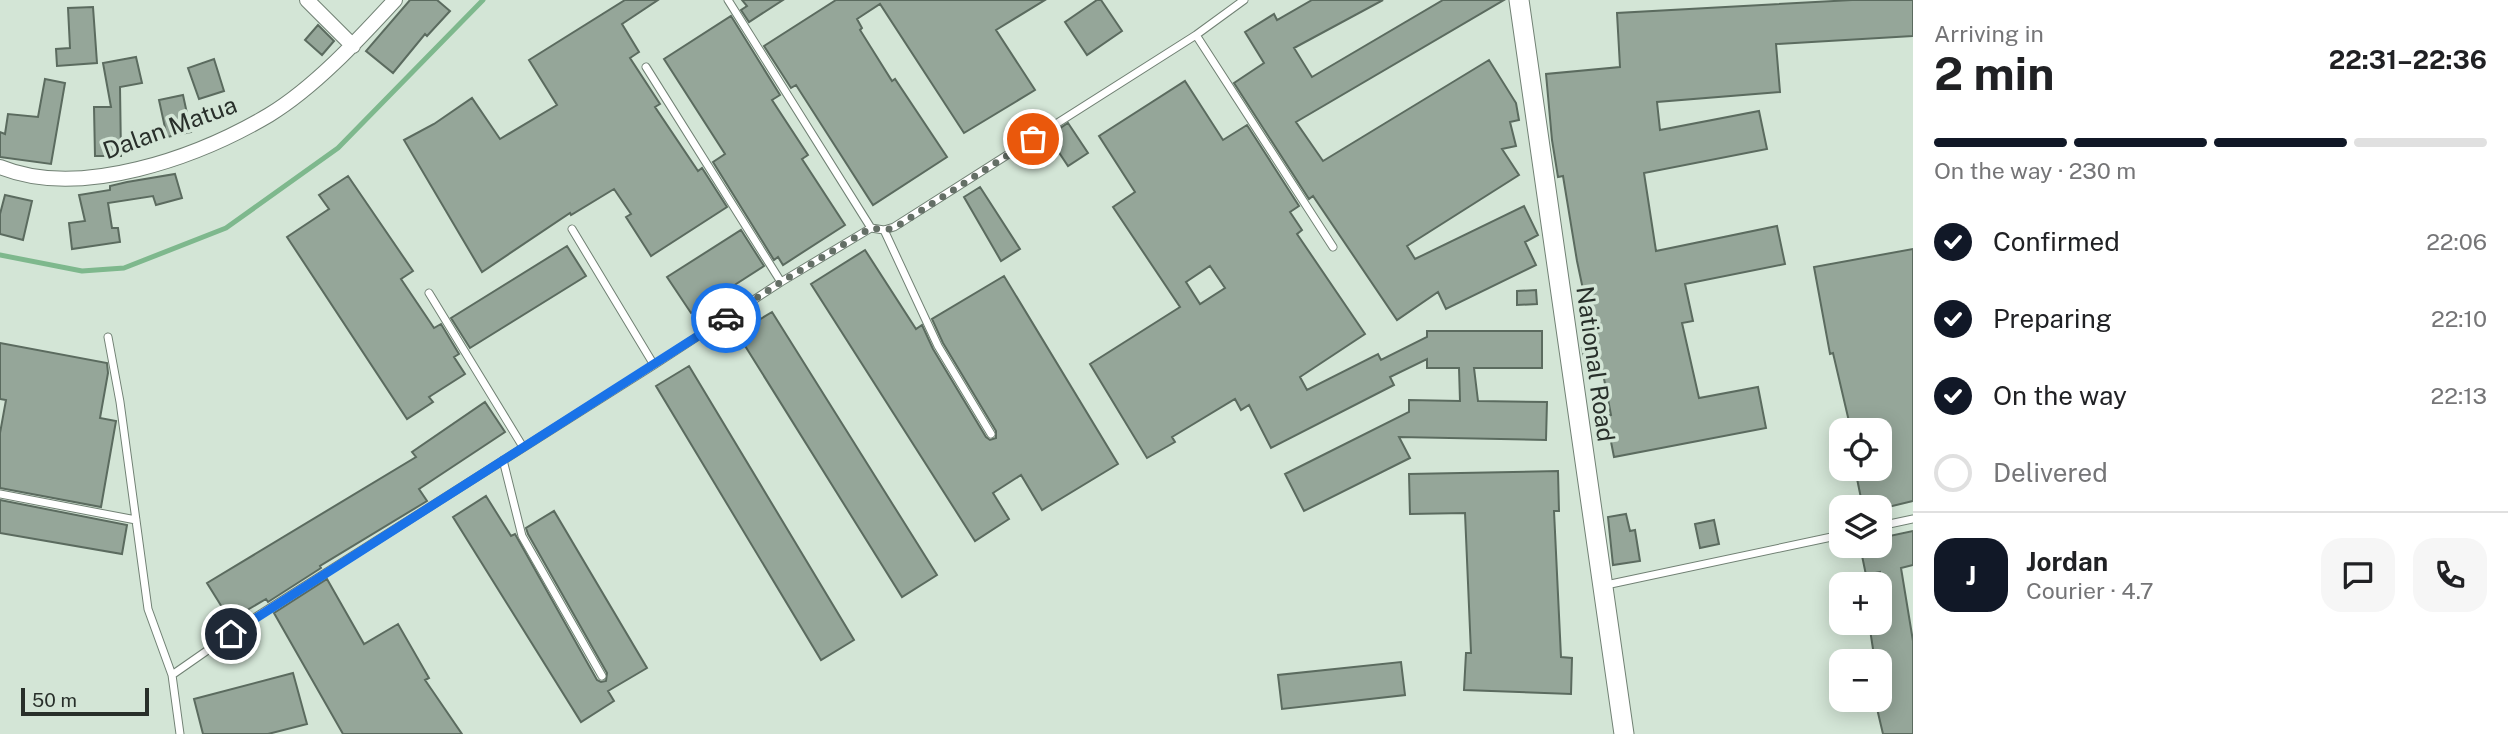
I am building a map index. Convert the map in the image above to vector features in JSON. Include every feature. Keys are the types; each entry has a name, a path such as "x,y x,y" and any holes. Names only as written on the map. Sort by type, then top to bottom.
{"main road":[{"name":"National Road","path":"1519,0 1624,734"}],"street":[{"path":"307,0 353,46"},
{"name":"Dalan Matua","path":"0,167 18,174 52,178 103,178 153,164 213,142 270,114 312,82 353,46 395,0"}],"lane":[{"path":"728,0 871,228"},
{"path":"172,675 251,620 781,282 871,228 894,228 1196,35 1244,0"},
{"path":"1196,35 1333,247"},
{"path":"646,67 781,282"},
{"path":"572,229 654,365"},
{"path":"884,230 938,346 991,434"},
{"path":"429,293 523,447"},
{"path":"108,337 120,402 148,609 172,675 180,734"},
{"path":"503,460 522,536 602,677"},
{"path":"0,494 136,520"},
{"path":"1892,523 1913,519"},
{"path":"1602,586 1829,537"}],"building":[{"path":"410,0 437,0 450,11 427,36 425,34 393,73 366,51"},
{"path":"625,0 658,0 622,24 639,52 630,58 660,104 655,107 698,171 702,168 727,207 651,256 626,217 631,214 614,189 571,215 570,213 482,272 404,140 434,124 472,98 500,139 557,105 529,60"},
{"path":"742,0 783,0 749,22 741,10 747,6"},
{"path":"836,0 1045,0 996,30 1035,90 964,133 880,4 857,19 862,28 860,30 892,81 895,79 947,157 873,205 796,85 791,88 764,46"},
{"path":"1101,0 1122,31 1087,55 1065,22"},
{"path":"1312,0 1383,0 1294,48 1312,77 1443,0 1504,0 1296,122 1323,161 1489,60 1516,103 1519,120 1510,122 1516,146 1502,149 1519,175 1407,246 1415,259 1524,206 1538,235 1525,242 1536,265 1446,309 1438,292 1397,320 1313,196 1309,199 1234,83 1264,63 1245,32 1274,14 1277,20"},
{"path":"1852,0 1913,0 1913,36 1776,44 1780,92 1657,102 1660,130 1759,111 1767,149 1644,173 1656,251 1777,226 1785,264 1685,284 1693,321 1682,323 1699,398 1758,387 1766,428 1614,457 1606,416 1611,415 1601,363 1586,366 1582,348 1590,347 1583,314 1588,313 1563,176 1558,177 1546,74 1620,67 1617,13"},
{"path":"93,7 97,63 57,66 56,49 70,48 68,8"},
{"path":"731,16 780,95 772,100 808,155 802,159 845,225 783,265 778,257 774,260 713,162 725,154 664,59"},
{"path":"318,25 334,41 322,55 305,40"},
{"path":"136,57 142,83 120,87 121,156 95,156 94,107 111,107 103,63"},
{"path":"214,59 224,91 199,99 188,68"},
{"path":"45,79 65,83 51,164 0,157 0,132 5,134 8,114 38,117"},
{"path":"1185,81 1223,140 1247,125 1299,206 1290,212 1302,230 1297,234 1365,334 1300,377 1307,390 1378,354 1381,360 1427,337 1427,331 1542,331 1542,368 1474,368 1478,401 1547,402 1546,440 1399,437 1410,458 1304,511 1285,474 1409,412 1409,400 1460,401 1459,368 1427,368 1427,359 1390,377 1394,385 1271,448 1249,405 1241,410 1235,399 1172,437 1175,442 1147,458 1090,364 1180,307 1113,207 1135,192 1099,136","holes":["1210,266 1225,288 1200,304 1186,282"]},
{"path":"183,95 191,132 167,137 159,100"},
{"path":"1068,123 1088,153 1068,166 1048,136"},
{"path":"175,174 182,198 156,205 153,196 108,203 112,228 118,228 120,242 72,249 69,223 85,221 79,195 110,190 110,186 127,182"},
{"path":"348,176 413,271 401,279 434,328 441,324 459,354 454,357 465,374 429,397 433,402 407,419 287,237 329,209 319,195"},
{"path":"980,187 1020,249 1001,261 964,197"},
{"path":"5,195 32,201 23,240 0,234 0,214"},
{"path":"741,230 764,266 691,313 667,277"},
{"path":"567,246 586,276 470,348 451,318"},
{"path":"1913,249 1913,501 1892,506 1892,495 1860,495 1857,481 1892,481 1892,418 1848,418 1833,353 1830,354 1814,267"},
{"path":"865,250 916,329 922,325 933,349 990,440 996,438 996,431 943,343 932,319 1004,276 1118,464 1042,510 1021,475 993,493 1009,519 975,541 811,284"},
{"path":"1536,290 1537,304 1517,305 1517,291"},
{"path":"772,312 937,575 902,597 737,333"},
{"path":"0,343 107,363 108,373 100,418 116,421 101,507 0,488 0,433 6,400 0,399"},
{"path":"689,366 854,640 821,660 656,386"},
{"path":"485,402 505,432 419,489 427,501 320,566 321,568 268,602 266,599 230,620 207,583 416,457 412,452"},
{"path":"1558,471 1559,511 1554,511 1561,657 1572,658 1571,694 1464,690 1466,653 1471,653 1465,513 1410,514 1409,474"},
{"path":"486,496 511,536 515,534 597,680 606,681 607,673 526,528 554,511 647,668 608,691 614,701 581,722 453,517"},
{"path":"0,500 127,525 122,554 0,533"},
{"path":"1626,514 1630,531 1635,530 1640,561 1613,565 1608,517"},
{"path":"1714,520 1719,544 1700,548 1695,524"},
{"path":"1913,531 1913,565 1901,568 1913,641 1913,734 1883,734 1878,712 1892,712 1892,649 1873,649 1871,635 1892,635 1892,572 1865,572 1862,558 1892,558 1892,535"},
{"path":"327,579 364,644 398,624 429,678 425,680 462,734 343,734 274,613"},
{"path":"1401,662 1405,695 1282,709 1278,675"},
{"path":"293,673 307,724 268,734 203,734 194,699"}],"waterway":[{"path":"0,255 82,271 124,268 226,228 338,148 483,0"}],"way so far":[{"path":"726,318 871,228 894,228 1033,139"}],"route":[{"path":"231,634 726,318"}]}
